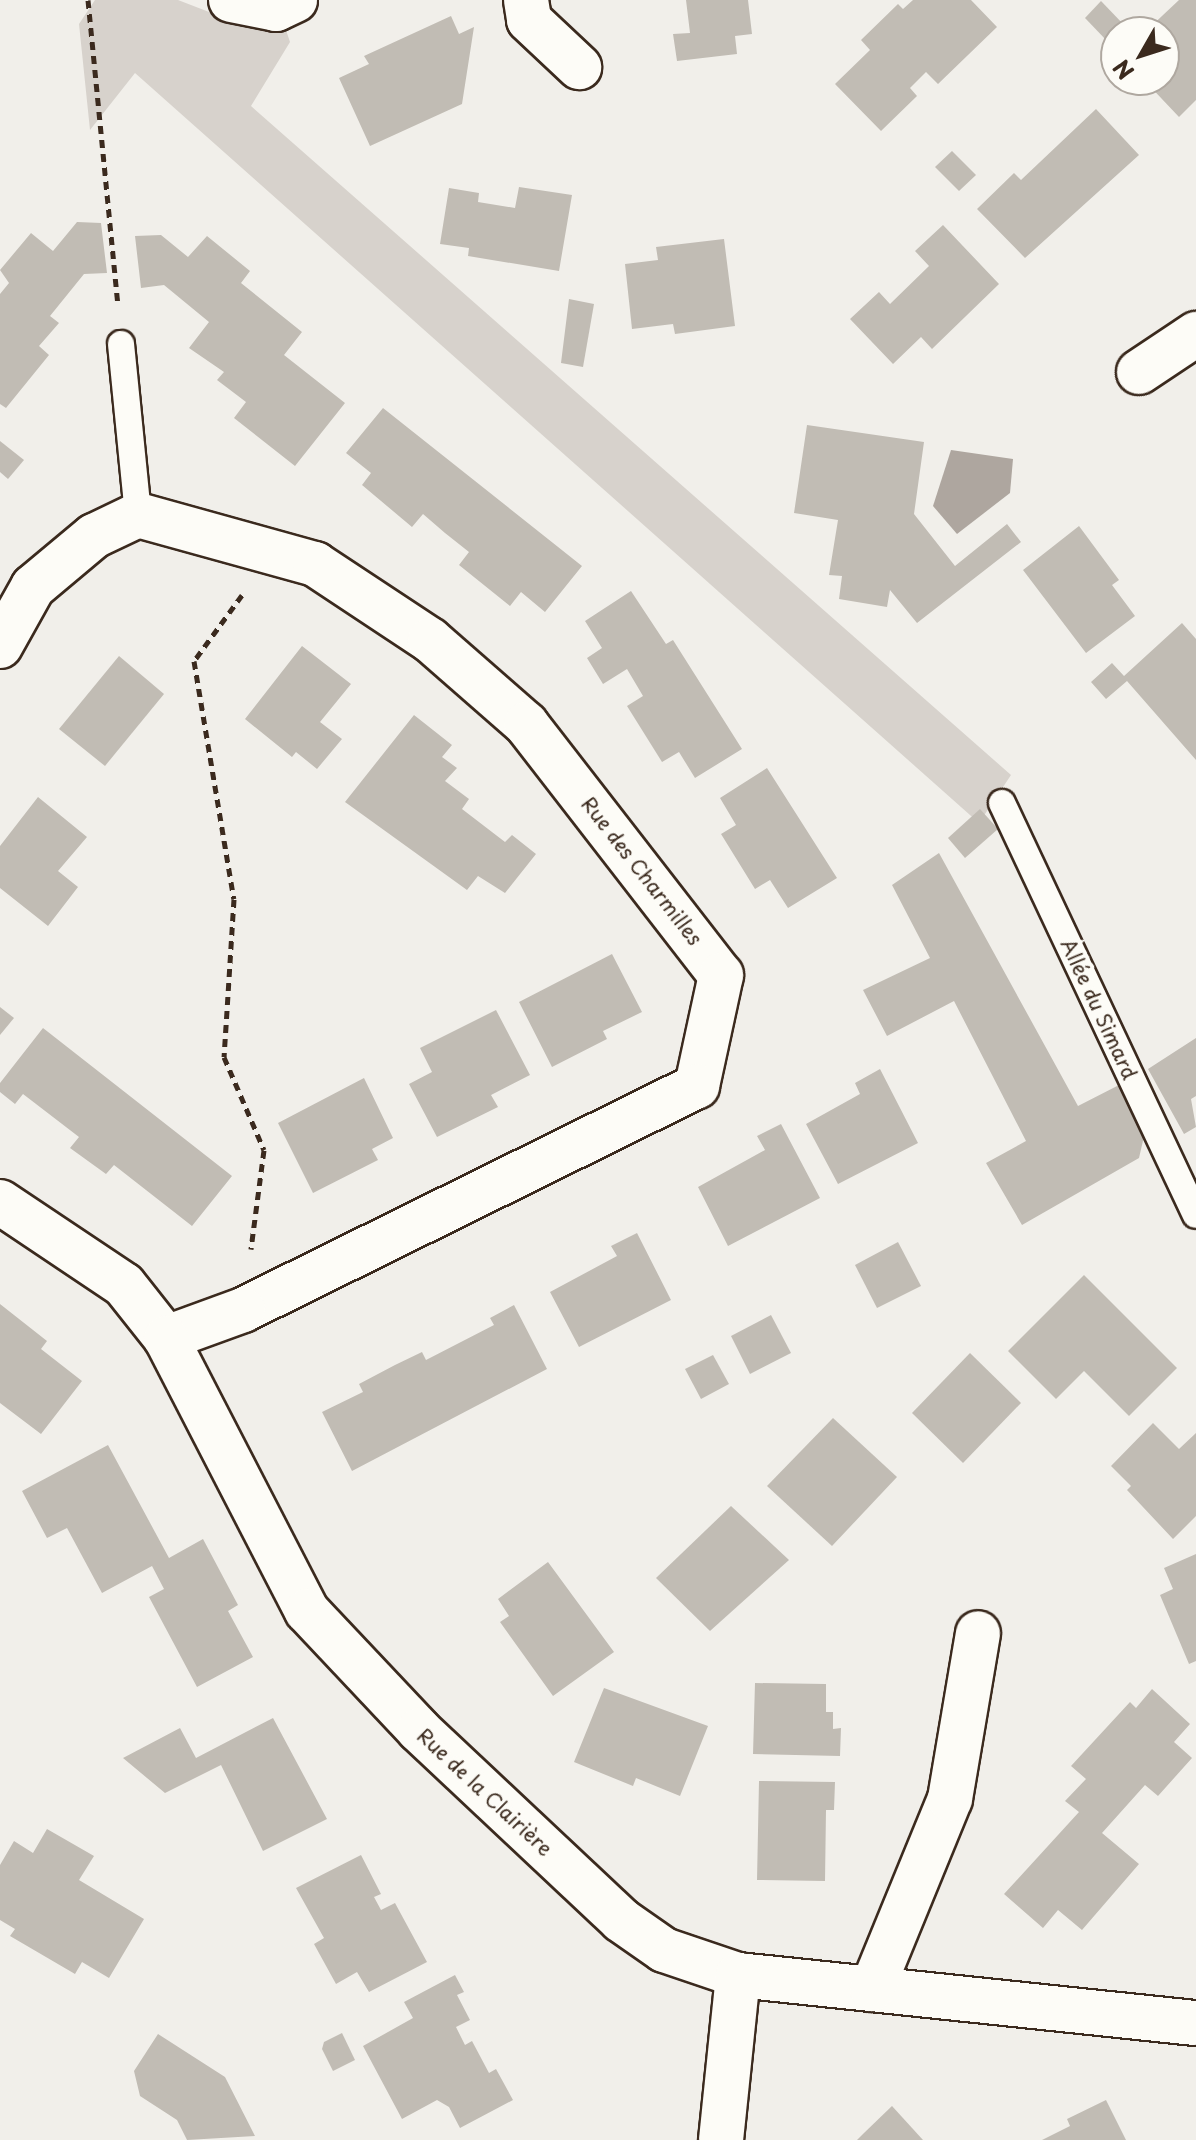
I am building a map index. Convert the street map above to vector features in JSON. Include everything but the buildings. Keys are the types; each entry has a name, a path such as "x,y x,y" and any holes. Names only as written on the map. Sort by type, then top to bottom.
{"street":[{"path":"231,0 276,9 295,0"},
{"path":"526,0 529,20 579,67"},
{"path":"1139,372 1196,334"},
{"path":"0,646 33,587 94,536 138,515"},
{"name":"Rue des Charmilles","path":"138,515 315,564 430,640 526,724 721,975 697,1086 243,1310 166,1338"},
{"name":"Rue de la Clairière","path":"0,1202 124,1285 166,1338 307,1611 419,1730 621,1920 664,1950 738,1975 1196,2023"},
{"path":"872,1989 950,1799 978,1633"},
{"path":"721,2140 738,1975"}],"lane":[{"path":"121,344 138,515"},
{"name":"Allée du Simard","path":"1002,803 1196,1215"}],"path":[{"path":"88,0 121,344"},
{"path":"243,1310 264,1150 224,1057 234,899 194,661 273,552"}],"shaded area":[{"path":"95,0 178,0 235,22 285,27 290,42 251,106 1011,775 979,823 135,73 90,130 79,24"},
{"path":"951,450 1013,459 1010,493 957,534 933,506"}]}
